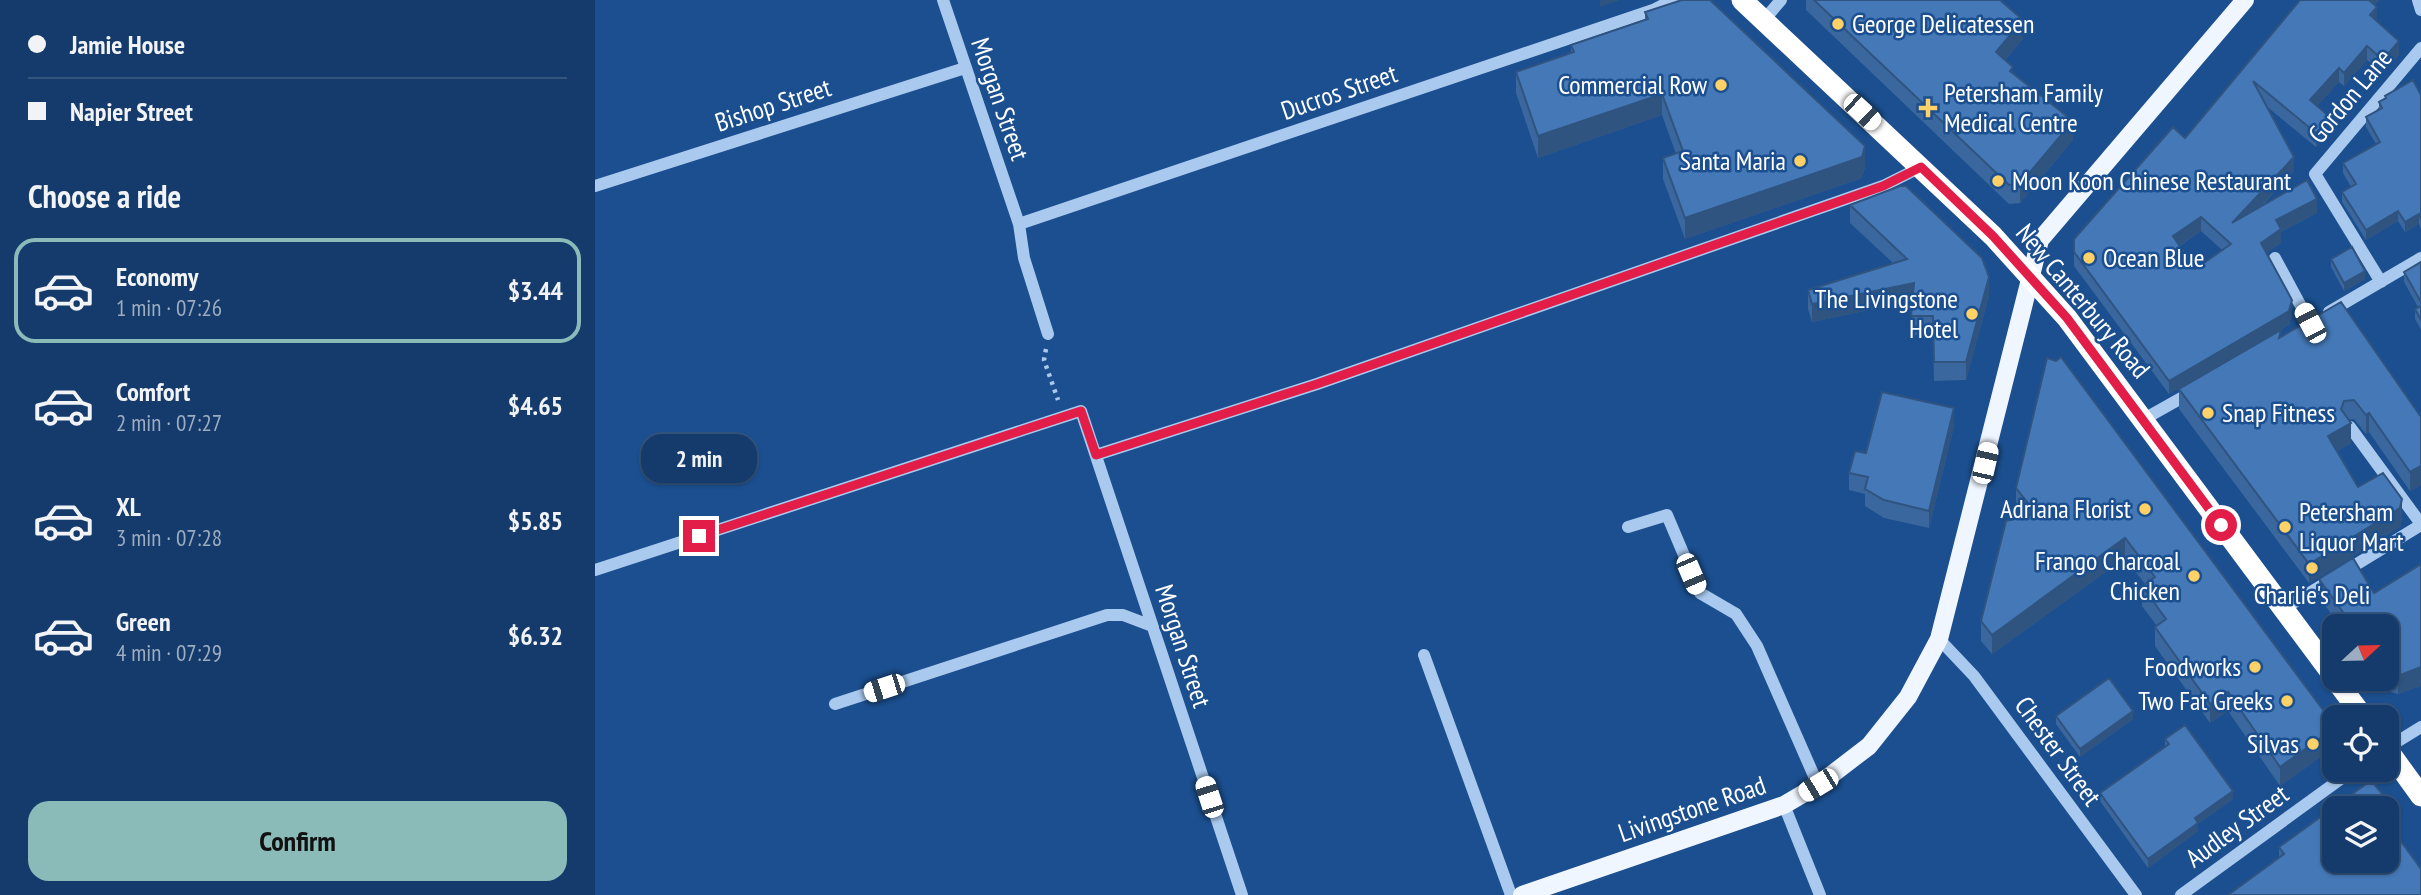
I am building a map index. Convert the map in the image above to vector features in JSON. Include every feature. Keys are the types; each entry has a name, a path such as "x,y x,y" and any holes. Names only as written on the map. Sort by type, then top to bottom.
{"highway":[{"name":"New Canterbury Road","path":"1742,0 1993,236 2067,318 2322,661"},
{"path":"2399,766 2421,796"}],"main road":[{"name":"Livingstone Road","path":"1522,895 1784,805 1818,785 1869,746 1908,697 1939,639 2040,240 2245,0"}],"street":[{"name":"Morgan Street","path":"943,0 1019,224 1024,258 1048,334"},
{"name":"Ducros Street","path":"1019,224 1653,10 1673,0"},
{"path":"1764,20 1781,0"},
{"path":"2418,0 2421,10"},
{"name":"Gordon Lane","path":"2381,282 2315,174 2421,48"},
{"name":"Bishop Street","path":"595,186 965,68"},
{"path":"1096,455 1343,375 1883,186 1921,167"},
{"path":"2275,258 2304,326 2421,258"},
{"path":"2144,419 2205,384"},
{"name":"Morgan Street","path":"1064,417 1081,411 1242,895"},
{"path":"595,570 1064,417"},
{"path":"2283,609 2421,525 2350,427"},
{"path":"1628,527 1667,516 1700,593 1736,614 1757,646 1818,785"},
{"path":"835,704 1107,615 1123,615 1152,626"},
{"name":"Chester Street","path":"1939,639 1974,676 2136,895"},
{"path":"1424,655 1511,895"},
{"path":"2399,741 2421,727"},
{"name":"Audley Street","path":"2181,895 2336,782"},
{"path":"1784,805 1820,895"}],"path":[{"path":"1048,334 1044,360 1064,417"}],"building":[{"path":"1682,0 1710,0 1865,146 1862,157 1685,218 1663,158 1683,151 1662,94 1538,136 1516,72 1574,52 1571,45 1648,19 1645,12"},
{"path":"1814,0 2000,0 2023,20 1996,52 2013,67 2010,71 2073,121 2020,184 2009,185"},
{"path":"2300,0 2369,0 2377,7 2370,15 2399,41 2383,60 2367,46 2344,73 2339,68 2310,100 2331,118 2316,133 2253,81 2294,157 2232,223 2307,180 2317,199 2276,220 2281,229 2261,243 2292,300 2289,311 2169,381 2074,252 2074,239 2173,127 2185,138","holes":["2201,217 2231,244 2195,269 2173,236"]},
{"path":"2413,80 2421,95 2421,219 2419,214 2405,222 2398,211 2366,230 2342,192 2356,184 2343,163 2380,142 2366,117 2382,108 2379,102 2386,98 2385,96"},
{"path":"1906,186 1982,258 1989,277 1966,362 1934,362 1933,316 1911,316 1914,283 1812,304 1808,290 1907,259 1850,205"},
{"path":"2352,247 2365,271 2344,283 2331,259"},
{"path":"2421,262 2421,302 2404,272"},
{"path":"2341,302 2421,417 2421,466 2410,472 2369,413 2366,415 2354,400 2344,401 2341,409 2351,423 2328,436 2358,487 2383,473 2402,499 2400,508 2309,564 2179,389 2281,330 2279,338"},
{"path":"2421,306 2421,320 2415,309"},
{"path":"2061,357 2322,709 2322,737 2280,767 2228,692 2210,704 2155,627 2166,619 2142,586 2155,577 2125,538 1992,635 1981,621 2006,521 2036,513 2016,488 2047,358 2056,361"},
{"path":"1882,392 1954,408 1929,511 1884,500 1865,489 1868,477 1849,473 1855,451 1866,453"},
{"path":"2353,558 2374,593 2421,564 2421,667 2399,676 2399,614 2344,614 2319,579"},
{"path":"2109,678 2133,711 2080,749 2056,716"},
{"path":"2185,725 2233,791 2195,818 2198,823 2148,859 2100,793 2169,744 2165,739"},
{"path":"2366,784 2374,784 2384,796 2349,796"},
{"path":"2322,816 2322,873 2399,873 2399,839 2421,869 2421,895 2228,895 2284,854 2279,847"}],"place":[{"name":"George Delicatessen","path":"1838,24"},
{"name":"Commercial Row","path":"1721,85"},
{"name":"Petersham Family Medical Centre","path":"1928,108"},
{"name":"Santa Maria","path":"1800,161"},
{"name":"Moon Koon Chinese Restaurant","path":"1998,181"},
{"name":"Ocean Blue","path":"2089,258"},
{"name":"The Livingstone Hotel","path":"1972,314"},
{"name":"Snap Fitness","path":"2208,413"},
{"name":"Adriana Florist","path":"2145,509"},
{"name":"Petersham Liquor Mart","path":"2285,527"},
{"name":"Charlie's Deli","path":"2312,568"},
{"name":"Frango Charcoal Chicken","path":"2194,576"},
{"name":"Foodworks","path":"2255,667"},
{"name":"Two Fat Greeks","path":"2287,701"},
{"name":"Silvas","path":"2313,744"}],"route":[{"path":"699,536 1081,411 1096,455 1343,375 1883,186 1921,167 1993,236 2067,318 2221,525"}]}
